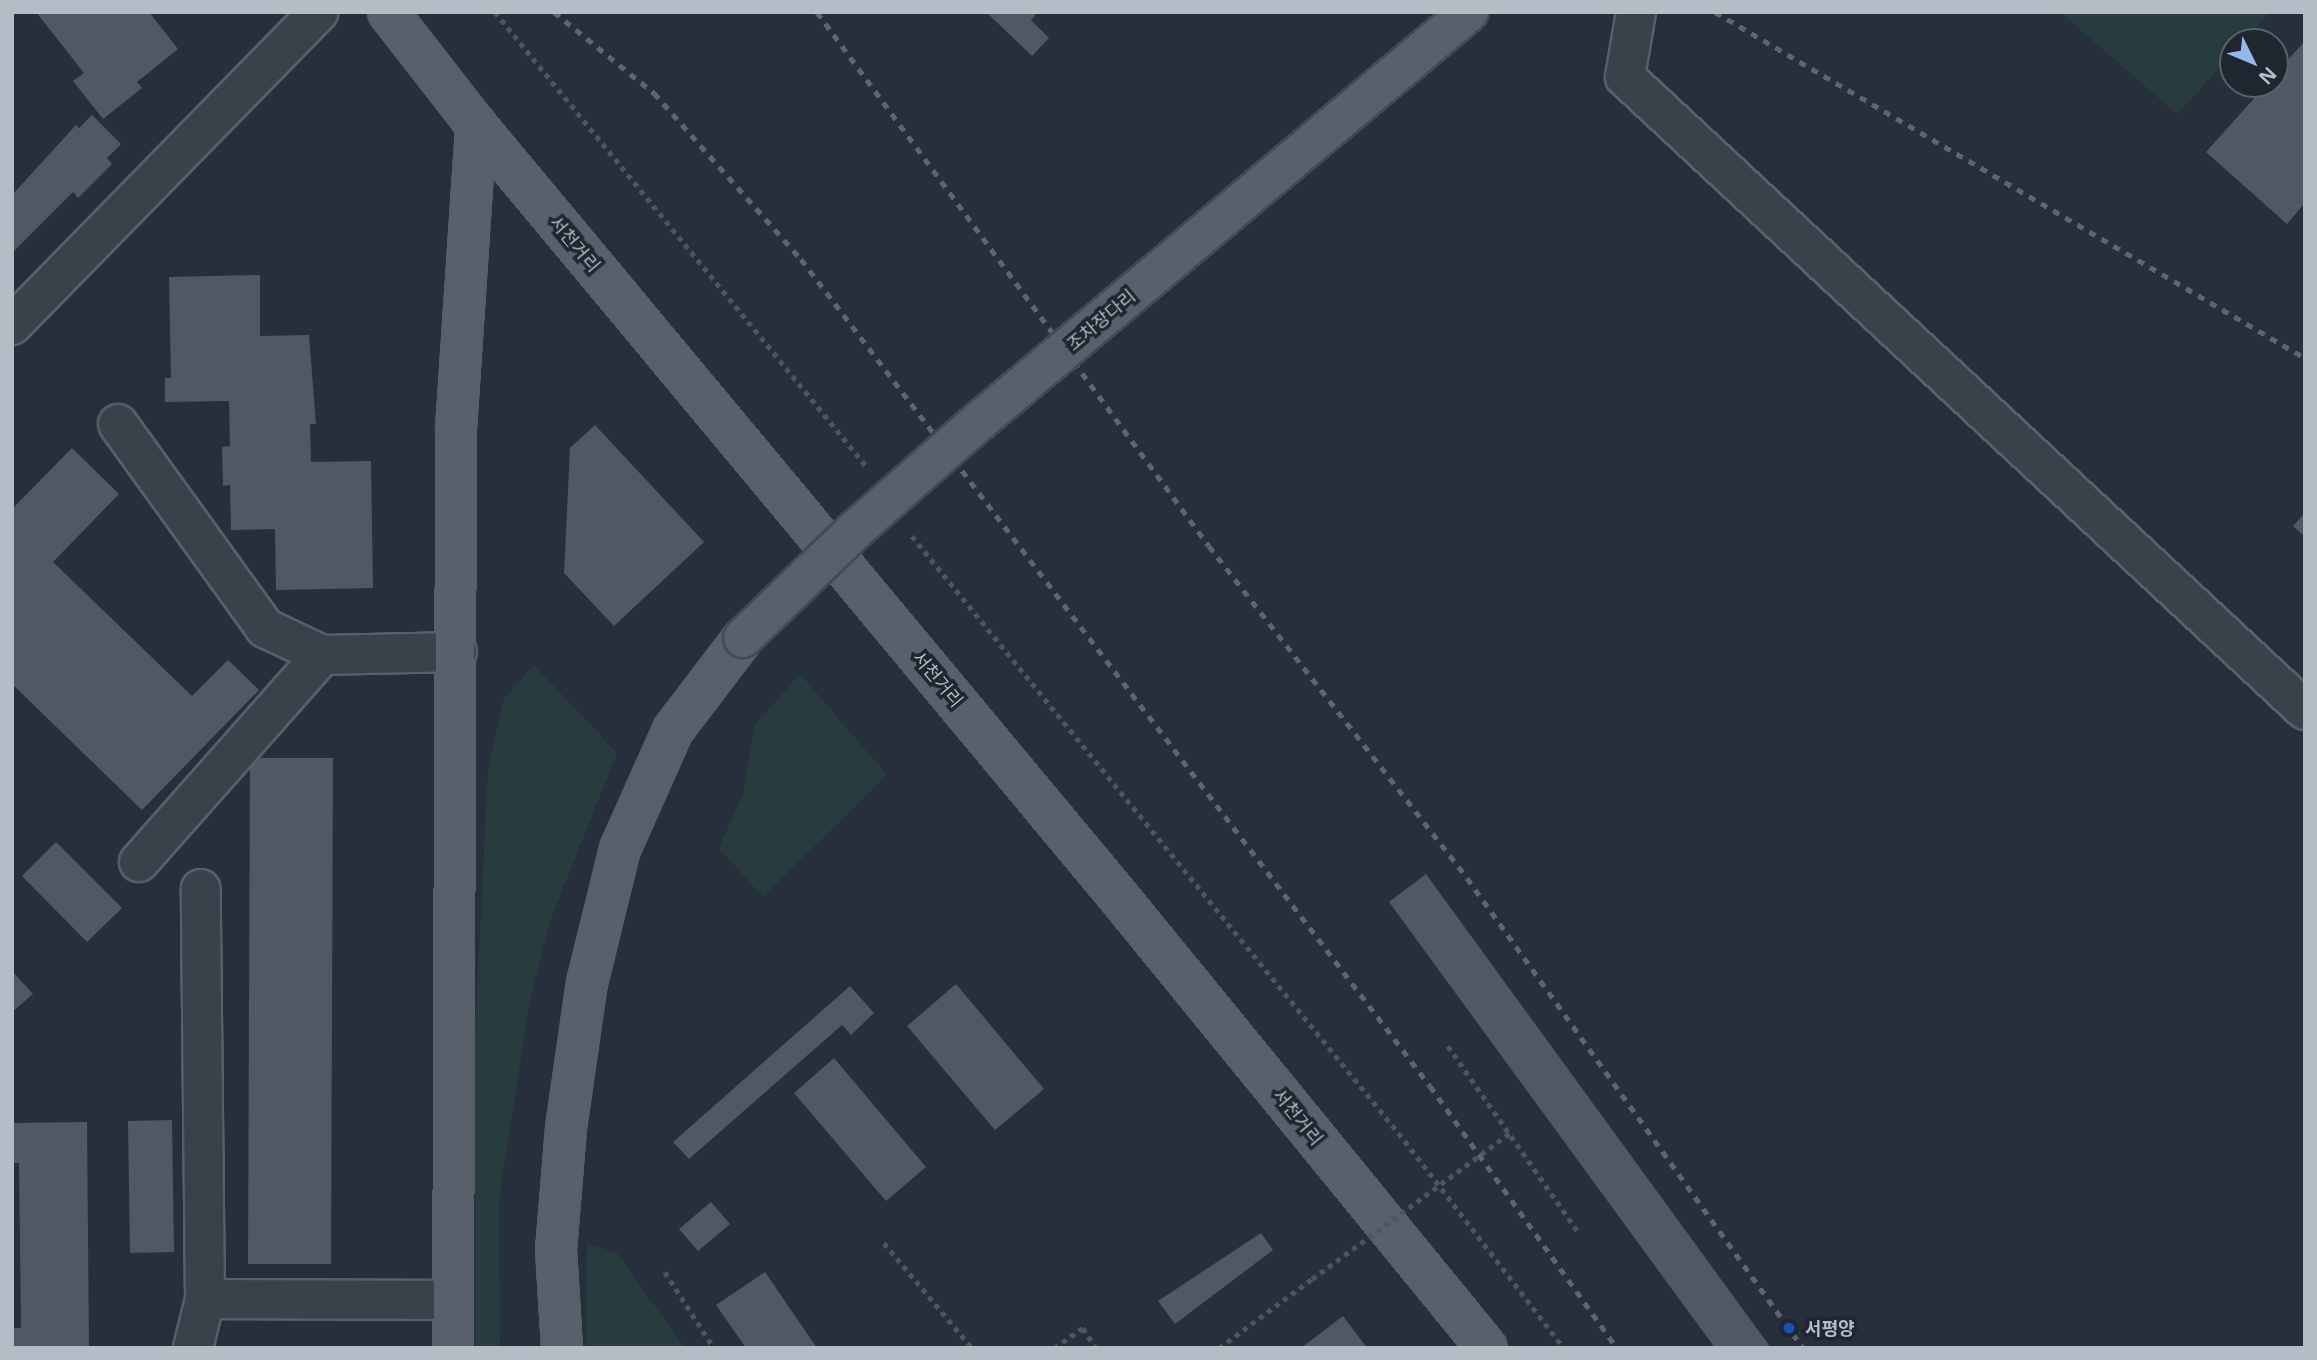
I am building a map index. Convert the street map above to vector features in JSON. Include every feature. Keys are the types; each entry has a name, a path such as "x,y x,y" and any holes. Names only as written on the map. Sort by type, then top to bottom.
{"main road":[{"name":"서천거리","path":"388,12 476,125 1113,890 1487,1348"},
{"name":"조차장다리","path":"562,1348 555,1251 566,1128 587,983 620,849 673,730 743,638 854,531 976,424 1469,12"},
{"path":"453,1348 451,1300 457,652 456,429 476,125"}],"street":[{"path":"12,325 318,12"},
{"path":"1636,12 1625,77 2305,710"},
{"path":"118,424 265,628 322,655 457,652"},
{"path":"139,862 322,655"},
{"path":"193,1348 205,1299 201,889"},
{"path":"205,1299 451,1300"}],"path":[{"path":"495,12 868,470"},
{"path":"906,527 1405,1140 1564,1348"},
{"path":"1448,1046 1578,1232"},
{"path":"1219,1348 1509,1134"},
{"path":"884,1242 972,1348"},
{"path":"665,1272 715,1348"},
{"path":"1054,1348 1083,1328 1096,1348"}],"shaded area":[{"path":"2060,12 2270,12 2256,28 2219,28 2219,68 2177,114"},
{"path":"534,665 617,753 551,918 530,1000 499,1200 500,1348 475,1348 475,1028 488,768 504,698"},
{"path":"800,674 887,775 763,897 719,848 744,791 754,726"},
{"path":"587,1243 617,1253 685,1348 586,1348"}],"building":[{"path":"36,12 149,12 178,49 137,82 142,88 103,119 73,81 84,73"},
{"path":"986,12 1038,12 1031,20 1049,38 1032,56"},
{"path":"2305,41 2305,203 2287,224 2206,152 2254,98 2289,98 2289,59"},
{"path":"92,115 121,144 107,158 112,164 78,198 73,192 12,253 12,195 76,125 79,128"},
{"path":"260,275 260,336 309,335 316,424 310,424 311,462 371,461 373,588 276,590 275,529 231,530 230,485 223,486 222,447 230,446 229,401 165,402 165,378 171,378 169,277"},
{"path":"595,425 704,542 614,626 564,573 570,448"},
{"path":"72,448 119,494 53,562 192,696 228,660 259,690 142,810 12,684 12,509"},
{"path":"2305,513 2305,537 2293,526"},
{"path":"250,758 333,758 331,1264 248,1264"},
{"path":"56,842 122,908 87,942 22,876"},
{"path":"1426,874 1771,1348 1715,1348 1389,902"},
{"path":"12,971 33,994 12,1012"},
{"path":"956,984 1044,1089 995,1130 907,1026"},
{"path":"850,986 874,1013 851,1035 842,1025 689,1159 673,1142"},
{"path":"834,1058 926,1167 886,1201 794,1093"},
{"path":"172,1120 174,1252 130,1253 128,1121"},
{"path":"87,1122 89,1348 12,1348 12,1328 21,1328 19,1163 12,1163 12,1123"},
{"path":"711,1202 730,1224 698,1251 679,1229"},
{"path":"1261,1233 1273,1250 1175,1324 1158,1301"},
{"path":"765,1272 817,1348 746,1348 716,1305"},
{"path":"1343,1316 1367,1348 1301,1348"}],"railway":[{"path":"554,12 654,93 801,259 1430,1086 1617,1348"},
{"path":"817,12 1209,546 1467,878 1803,1348"},
{"path":"1715,12 2305,358"}],"place":[{"name":"서평양","path":"1789,1328"}]}
